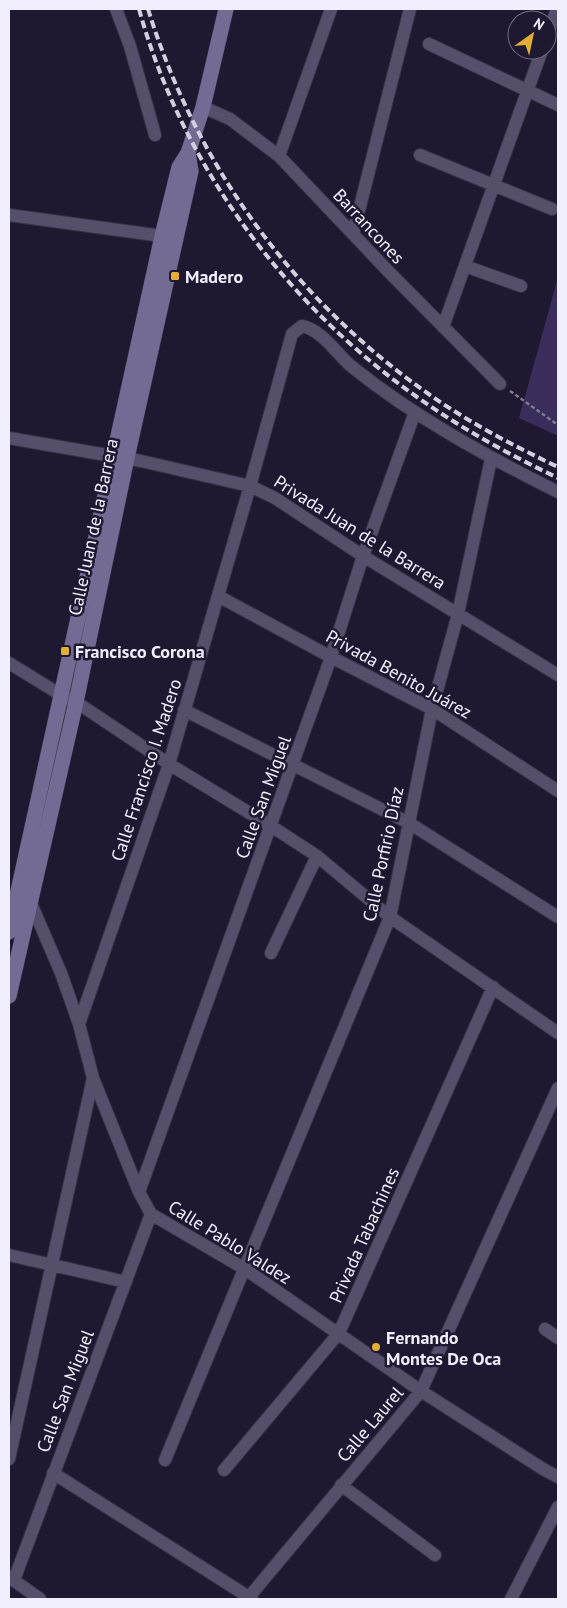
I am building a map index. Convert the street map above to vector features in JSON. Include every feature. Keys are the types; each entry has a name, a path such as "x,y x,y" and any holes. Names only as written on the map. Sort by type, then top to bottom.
{"main road":[{"name":"Calle Juan de la Barrera","path":"9,932 24,898 76,702 162,236 179,167 188,153 203,107 226,9"},
{"name":"Calle Juan de la Barrera","path":"9,996 24,898 61,695 191,171 188,153"}],"street":[{"path":"116,9 130,46 155,135"},
{"path":"279,156 331,9"},
{"path":"352,234 410,9"},
{"path":"429,44 558,105"},
{"path":"443,327 538,60"},
{"name":"Barrancones","path":"203,107 230,119 279,156 352,234 500,384"},
{"path":"420,155 552,209"},
{"path":"9,215 162,236"},
{"path":"465,266 520,286"},
{"name":"Calle Francisco I. Madero","path":"79,1024 169,764 292,334 302,326 311,328 350,365 382,390 415,412"},
{"path":"415,412 492,458 558,492"},
{"name":"Calle San Miguel","path":"139,1192 293,765 331,657 363,556 415,412"},
{"name":"Privada Juan de la Barrera","path":"9,438 121,457 250,486 275,498 363,556 558,675"},
{"name":"Calle Porfirio Díaz","path":"165,1460 390,917 432,709 458,614 492,458"},
{"name":"Privada Benito Juárez","path":"218,596 432,709 558,790"},
{"path":"9,663 76,702 169,764 317,856 390,917 558,1033"},
{"path":"184,710 409,823 558,916"},
{"path":"271,954 317,856"},
{"name":"Calle Pablo Valdez","path":"24,898 61,973 79,1024 94,1078 139,1192 151,1214 245,1268 421,1391 543,1470 558,1476"},
{"name":"Privada Tabachines","path":"224,1470 339,1333 493,987"},
{"path":"9,1459 94,1078"},
{"name":"Calle Laurel","path":"250,1598 421,1391 558,1088"},
{"name":"Calle San Miguel","path":"11,1578 53,1473 151,1214"},
{"path":"9,1255 126,1282"},
{"path":"545,1329 558,1338"},
{"path":"53,1473 250,1598"},
{"path":"342,1485 435,1555"},
{"path":"510,1599 558,1507"},
{"path":"11,1578 40,1599"}],"path":[{"path":"500,384 558,425"}],"shaded area":[{"path":"558,277 558,436 519,418"}],"railway":[{"path":"139,9 158,67 182,122 211,176 245,227 282,274 324,319 369,360 417,397 486,441 558,478"},
{"path":"148,9 169,67 194,123 223,176 256,226 294,273 335,317 381,358 430,395 492,434 558,467"}],"place":[{"name":"Madero","path":"175,276"},
{"name":"Francisco Corona","path":"65,651"},
{"name":"Fernando Montes De Oca","path":"376,1347"}]}
